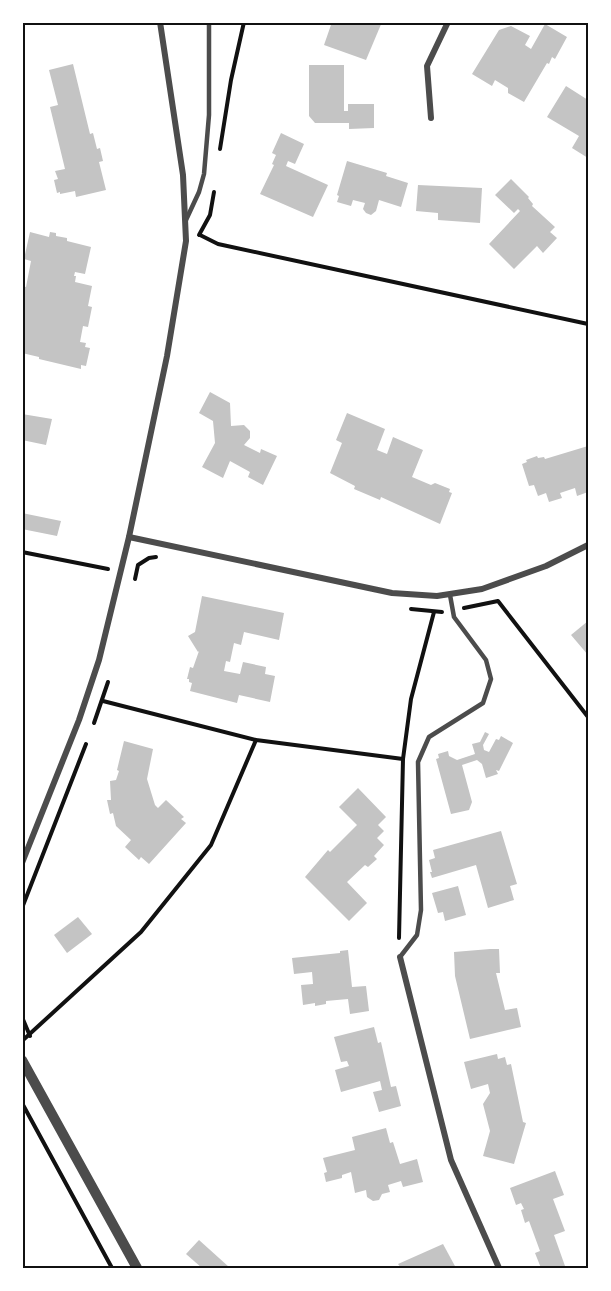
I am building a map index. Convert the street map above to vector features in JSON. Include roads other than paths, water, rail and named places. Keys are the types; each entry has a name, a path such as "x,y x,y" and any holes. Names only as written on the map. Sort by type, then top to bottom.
{"street":[{"path":"22,863 79,720 99,660 129,537 167,356 186,241 183,175 160,22"},
{"path":"431,118 428,66 448,22"},
{"path":"129,537 392,593 450,595 482,589 546,566 588,545"},
{"path":"400,957 451,1160 499,1269"},
{"path":"22,1060 137,1269"}],"lane":[{"path":"185,223 199,192 204,174 209,115 209,22"},
{"path":"400,957 417,935 421,910 418,762 429,737 483,703 490,679 486,660 454,617 450,595"}]}
